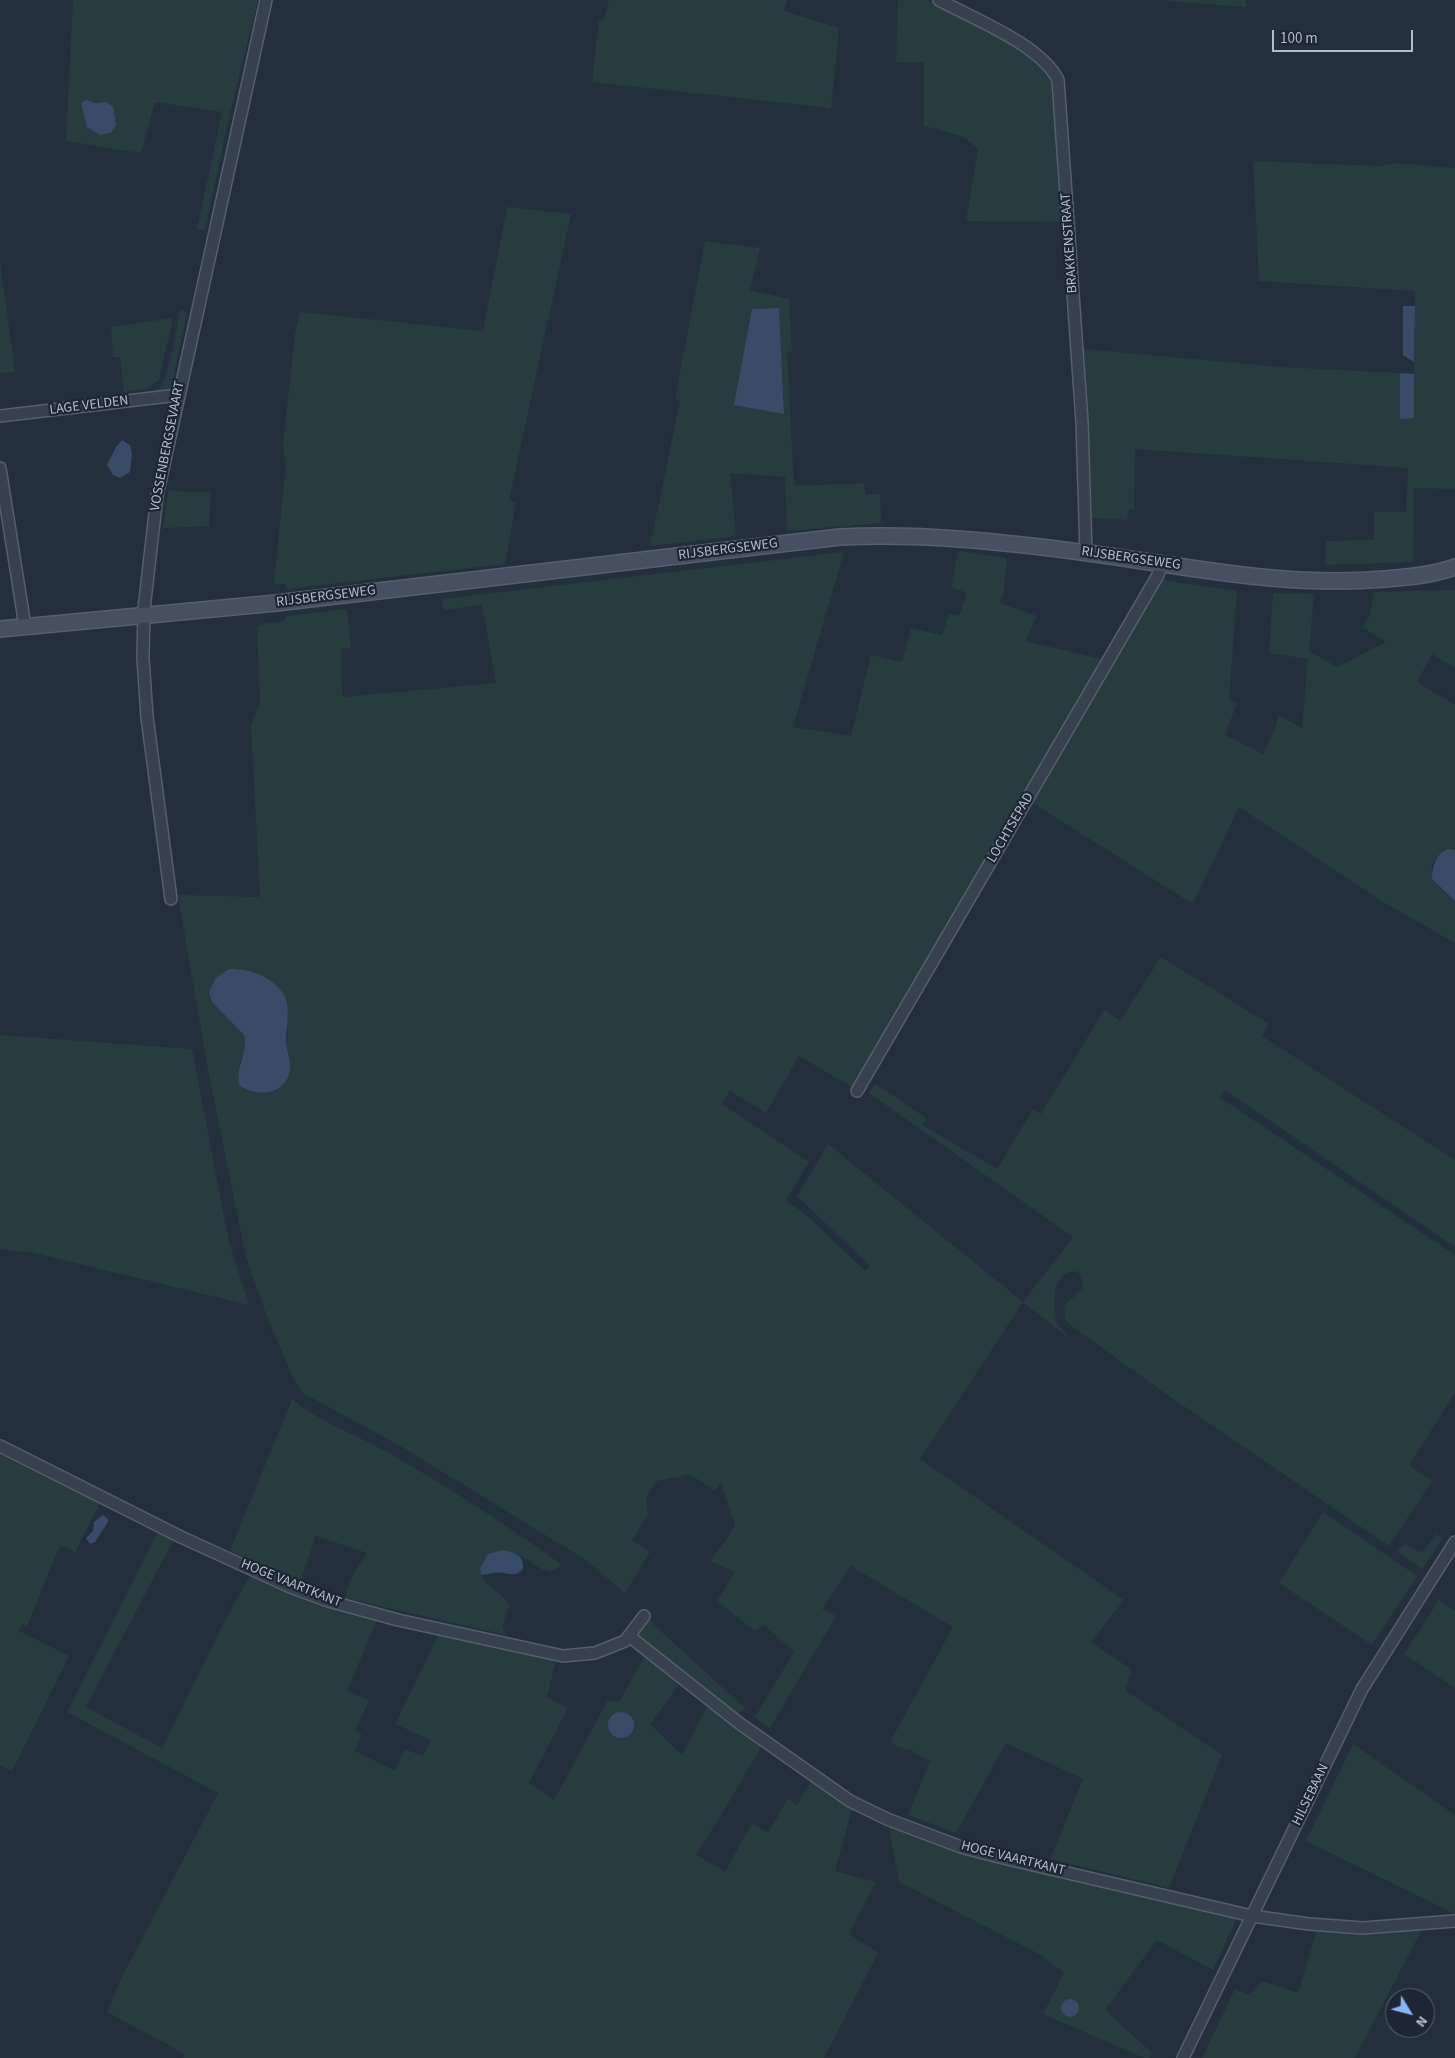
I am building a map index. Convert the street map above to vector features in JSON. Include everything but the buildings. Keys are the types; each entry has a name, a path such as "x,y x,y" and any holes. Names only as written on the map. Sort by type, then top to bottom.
{"main road":[{"name":"RIJSBERGSEWEG","path":"0,629 276,603 840,537 937,536 1086,553 1289,580 1352,582 1418,576 1455,567"}],"street":[{"name":"VOSSENBERGSEVAART","path":"171,899 148,717 143,658 144,615 157,496 266,0"},
{"name":"BRAKKENSTRAAT","path":"939,0 1033,50 1053,70 1058,80 1082,422 1086,553"},
{"name":"LAGE VELDEN","path":"0,416 178,394"},
{"path":"0,468 25,626"},
{"name":"LOCHTSEPAD","path":"857,1091 1158,575 1162,564"},
{"name":"HOGE VAARTKANT","path":"0,1446 181,1537 325,1600 398,1620 563,1656 595,1653 625,1641 644,1616"},
{"name":"HILSEBAAN","path":"1183,2058 1362,1689 1455,1542"},
{"name":"HOGE VAARTKANT","path":"629,1636 739,1723 850,1801 888,1819 962,1846 999,1857 1252,1916 1309,1924 1363,1928 1455,1921"}],"green space":[{"path":"73,0 258,0 230,113 205,231 197,229 222,112 155,102 141,153 66,141","holes":["89,101 100,102 111,133 100,133 89,125 84,109"]},
{"path":"609,0 787,0 784,11 839,28 831,108 592,82 599,20 604,20"},
{"path":"898,0 927,0 1035,57 1051,73 1062,222 966,221 978,149 964,137 924,126 924,63 896,62"},
{"path":"1246,0 1246,7 1166,1"},
{"path":"1253,161 1380,166 1396,163 1455,168 1455,489 1414,488 1413,562 1325,565 1326,541 1374,540 1374,512 1406,512 1408,469 1397,467 1135,449 1134,509 1129,509 1127,520 1092,518 1084,349 1281,367 1400,373 1400,418 1414,418 1415,291 1259,281"},
{"path":"507,207 571,214 509,500 516,502 505,564 286,589 286,584 274,584 286,465 283,445 295,333 300,312 483,331"},
{"path":"705,241 760,248 750,290 789,299 792,351 787,352 794,486 864,483 866,494 880,494 881,523 787,531 785,477 730,473 736,536 650,546 680,401 675,399","holes":["779,308 783,414 752,309"]},
{"path":"0,261 15,372 0,373"},
{"path":"180,309 187,313 171,389 155,392 161,386 169,365"},
{"path":"173,318 159,380 148,388 124,392 120,357 113,357 111,327"},
{"path":"168,491 211,492 209,526 163,528"},
{"path":"958,551 1007,558 1003,595 1000,603 1037,616 1025,641 1105,660 853,1088 799,1056 766,1113 730,1091 722,1104 809,1162 786,1200 808,1217 865,1271 870,1266 797,1196 828,1144 1023,1302 920,1459 1124,1600 1091,1642 1132,1670 1125,1690 1222,1755 1169,1888 1050,1859 1083,1779 1006,1743 956,1833 908,1815 930,1761 913,1753 913,1750 898,1747 890,1742 953,1627 851,1566 822,1609 836,1616 770,1728 755,1717 794,1652 764,1625 755,1631 717,1601 735,1572 711,1561 735,1526 721,1482 715,1491 690,1474 657,1481 646,1497 648,1515 632,1540 650,1552 625,1593 586,1560 402,1447 303,1393 292,1376 266,1314 246,1257 207,1065 178,895 260,897 251,725 260,703 257,627 260,625 284,621 287,616 347,609 351,648 341,649 343,697 496,683 482,605 443,610 442,599 844,552 793,727 851,736 871,655 902,662 911,628 942,635 949,614 959,616 967,593 951,587","holes":["229,969 252,971 268,979 283,993 286,999 288,1014 288,1055 239,1064 244,1053 244,1035 212,1002"]},
{"path":"1161,580 1237,591 1229,699 1237,703 1225,735 1263,754 1276,726 1278,715 1302,728 1308,659 1269,653 1273,593 1314,594 1309,651 1337,667 1386,642 1362,627 1369,617 1374,592 1455,590 1455,668 1432,654 1417,682 1455,705 1455,850 1450,849 1440,856 1434,863 1432,875 1435,882 1455,901 1455,943 1385,903 1239,807 1193,904 1031,802"},
{"path":"1161,957 1269,1024 1262,1036 1455,1160 1455,1247 1225,1090 1219,1097 1455,1255 1455,1393 1409,1465 1432,1481 1389,1546 1169,1396 1065,1320 1064,1306 1083,1288 1080,1274 1075,1271 1061,1278 1055,1292 1057,1324 1067,1334 1066,1336 1023,1302 1073,1237 869,1093 875,1083 926,1118 923,1125 997,1169 1033,1109 1041,1114 1104,1010 1120,1021"},
{"path":"0,1035 192,1049 229,1242 249,1305 34,1253 0,1249"},
{"path":"292,1399 314,1415 377,1446 433,1479 499,1521 562,1565 551,1572 541,1569 517,1553 480,1568 485,1581 506,1600 509,1606 502,1627 506,1635 345,1598 352,1576 367,1553 316,1536 300,1582 230,1551"},
{"path":"0,1454 100,1503 75,1552 61,1545 27,1626 22,1624 19,1631 69,1656 12,1771 0,1766"},
{"path":"1323,1512 1417,1576 1372,1645 1279,1583"},
{"path":"158,1531 174,1539 86,1707 162,1748 224,1622 251,1574 309,1600 377,1620 347,1691 369,1700 355,1731 362,1735 355,1751 395,1771 404,1749 423,1756 431,1740 395,1724 439,1634 556,1660 547,1697 568,1708 529,1783 554,1800 608,1700 619,1702 646,1654 680,1683 650,1724 682,1755 707,1706 761,1747 696,1854 725,1872 752,1823 768,1833 788,1799 797,1805 811,1781 853,1806 835,1871 876,1882 849,1934 878,1953 824,2058 183,2058 185,2054 107,2012 120,1981 218,1793 67,1712"},
{"path":"1436,1534 1443,1538 1422,1569 1397,1551 1405,1544 1422,1553"},
{"path":"1439,1600 1455,1611 1455,1688 1404,1654"},
{"path":"645,1615 746,1709 737,1714 633,1632"},
{"path":"1353,1744 1455,1815 1455,1914 1306,1841"},
{"path":"888,1823 972,1854 1023,1869 1237,1918 1213,1970 1157,1940 1105,2010 1152,2053 1149,2058 1144,2058 1043,2014 1064,1973 1041,1955 899,1882"},
{"path":"1317,1929 1422,1929 1391,1988 1385,1988 1385,2000 1355,2058 1202,2058 1235,1989 1249,1995 1262,1981 1298,1993"}],"water":[{"path":"86,100 95,103 106,102 113,107 116,125 111,133 100,135 87,127 81,103"},
{"path":"1403,306 1415,306 1414,362 1403,355"},
{"path":"779,308 784,414 734,405 752,309"},
{"path":"1400,373 1414,374 1414,418 1400,419"},
{"path":"122,440 130,445 132,454 130,472 120,478 113,475 107,465 116,447"},
{"path":"1445,850 1455,850 1455,901 1432,879 1436,860"},
{"path":"229,969 244,970 266,978 278,987 287,1003 286,1043 290,1070 283,1085 270,1092 254,1092 239,1085 239,1071 245,1042 244,1035 212,1002 209,992 216,978"},
{"path":"103,1515 108,1519 108,1522 95,1542 90,1544 86,1538 93,1531 94,1522"},
{"path":"502,1550 518,1555 522,1560 523,1569 516,1574 497,1572 481,1575 480,1568 488,1554"},
{"path":"621,1712 630,1716 634,1725 630,1734 621,1738 612,1734 608,1725 612,1716"},
{"path":"1066,1999 1074,1999 1079,2004 1077,2015 1066,2017 1061,2012 1061,2004"}]}
